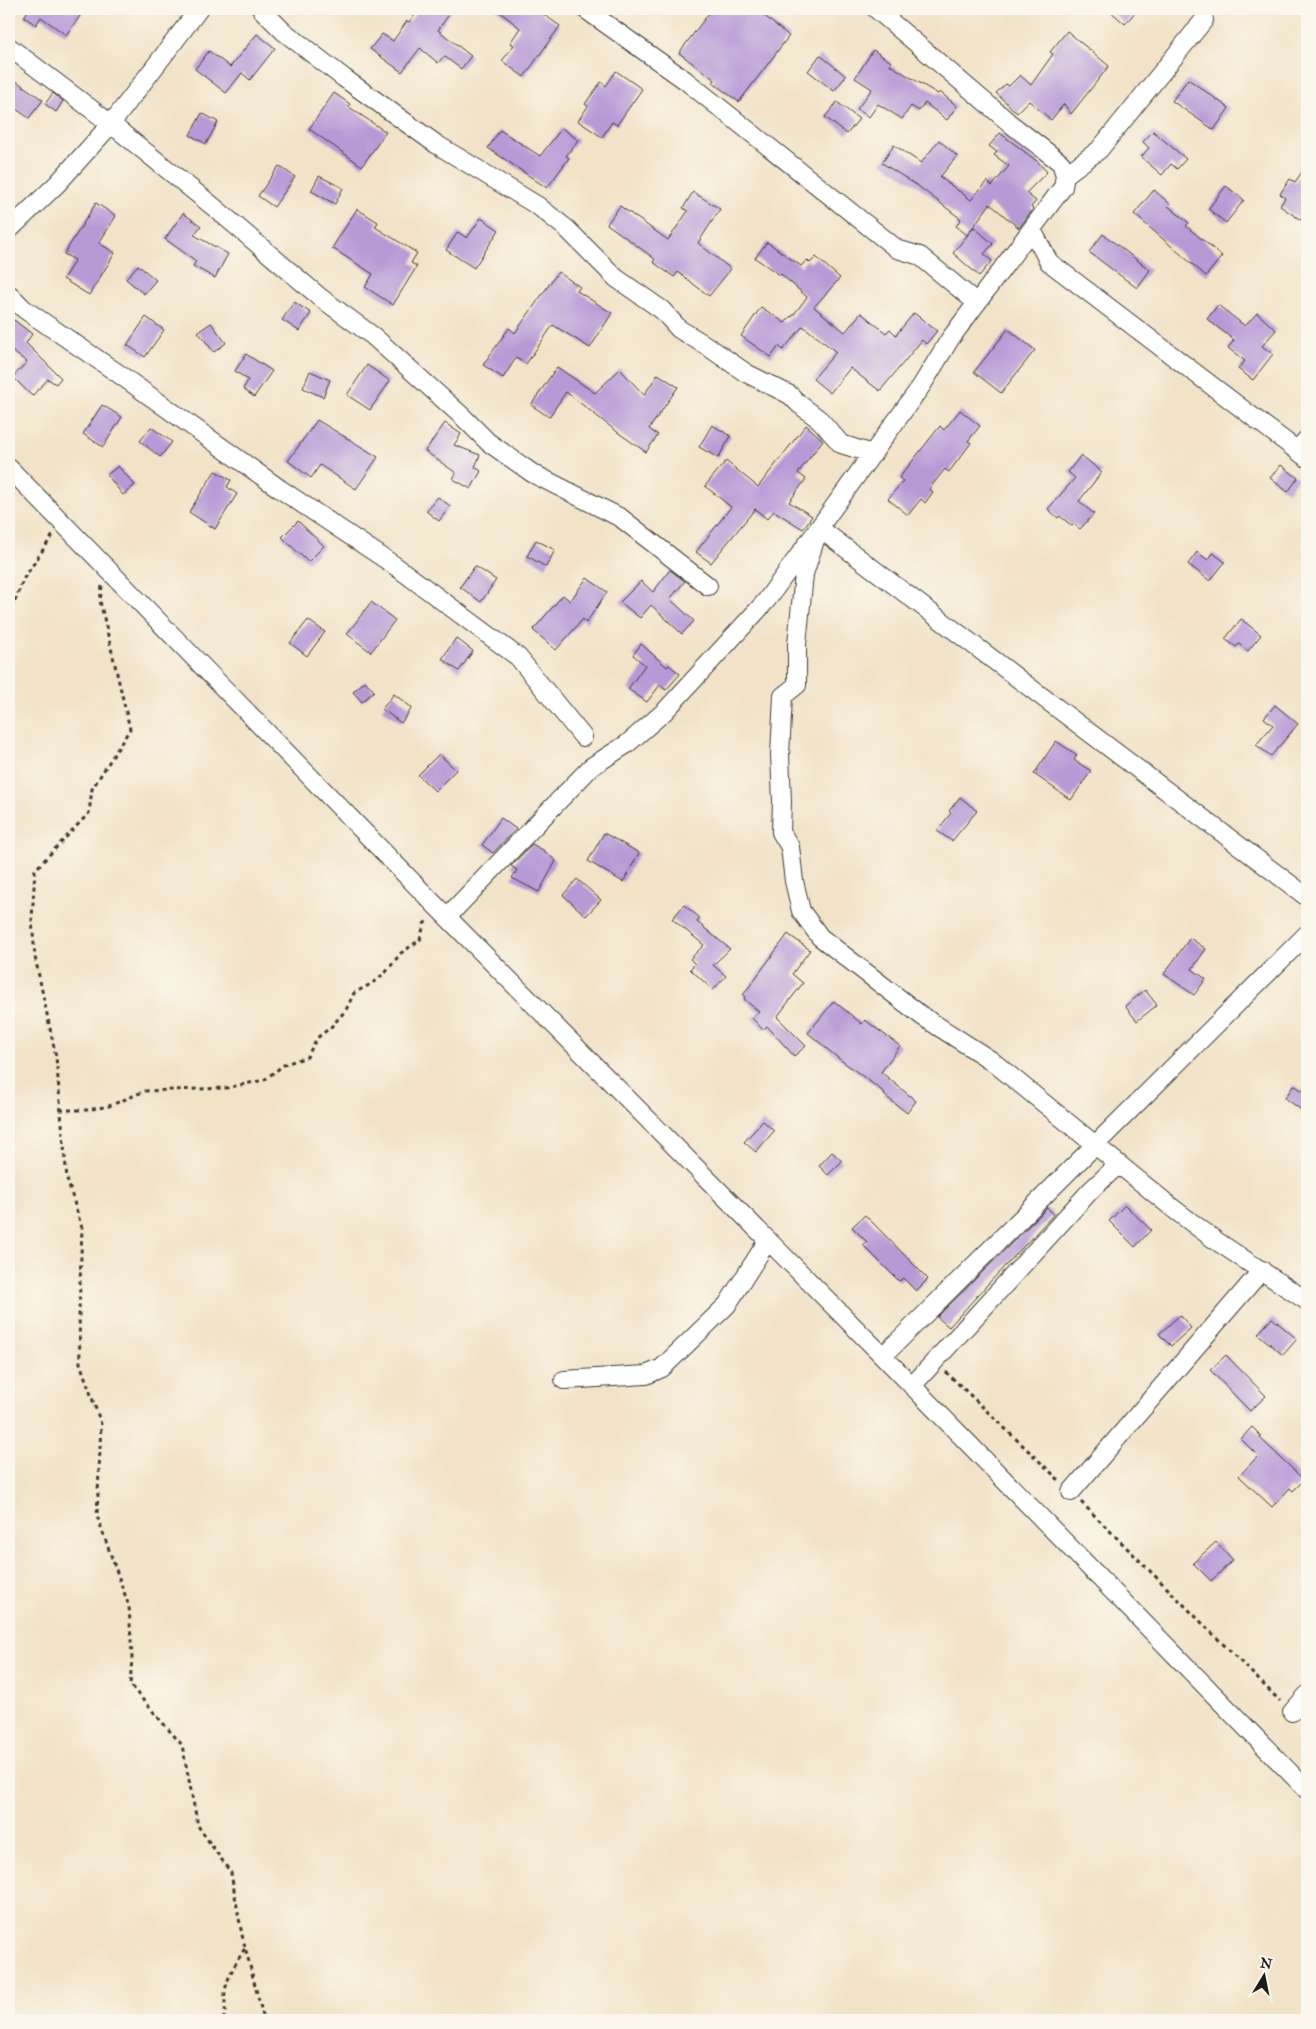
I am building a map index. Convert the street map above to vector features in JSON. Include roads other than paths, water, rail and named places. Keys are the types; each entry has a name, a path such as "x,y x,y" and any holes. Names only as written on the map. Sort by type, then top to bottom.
{"street":[{"path":"9,230 57,184 111,124 199,9"},
{"path":"260,9 283,30 374,100 436,144 538,206 567,229 616,278 662,310 679,329 746,373 790,395 820,420 841,444 873,454"},
{"path":"585,9 684,80 897,249 920,256 977,303"},
{"path":"443,913 590,767 627,744 666,711 766,601 922,385 950,340 1064,187 1065,175 1061,163 1012,125 878,9"},
{"path":"1065,175 1099,150 1204,20"},
{"path":"9,47 111,124 215,208 321,298 373,336 488,442 532,473 621,518 708,586"},
{"path":"1032,230 1049,262 1304,449"},
{"path":"9,294 24,309 280,489 394,565 518,657 583,737"},
{"path":"9,468 443,913 884,1356 1307,1790"},
{"path":"819,528 1306,895"},
{"path":"819,528 804,574 797,644 797,685 782,696 781,717 781,832 790,846 794,881 801,911 820,937 922,1016 992,1061 1175,1210 1215,1240 1307,1301"},
{"path":"884,1356 1307,934"},
{"path":"912,1386 1091,1190 1119,1164"},
{"path":"564,1380 646,1375 662,1368 727,1305 768,1240"},
{"path":"1071,1492 1262,1270"},
{"path":"1292,1712 1307,1695"}]}
